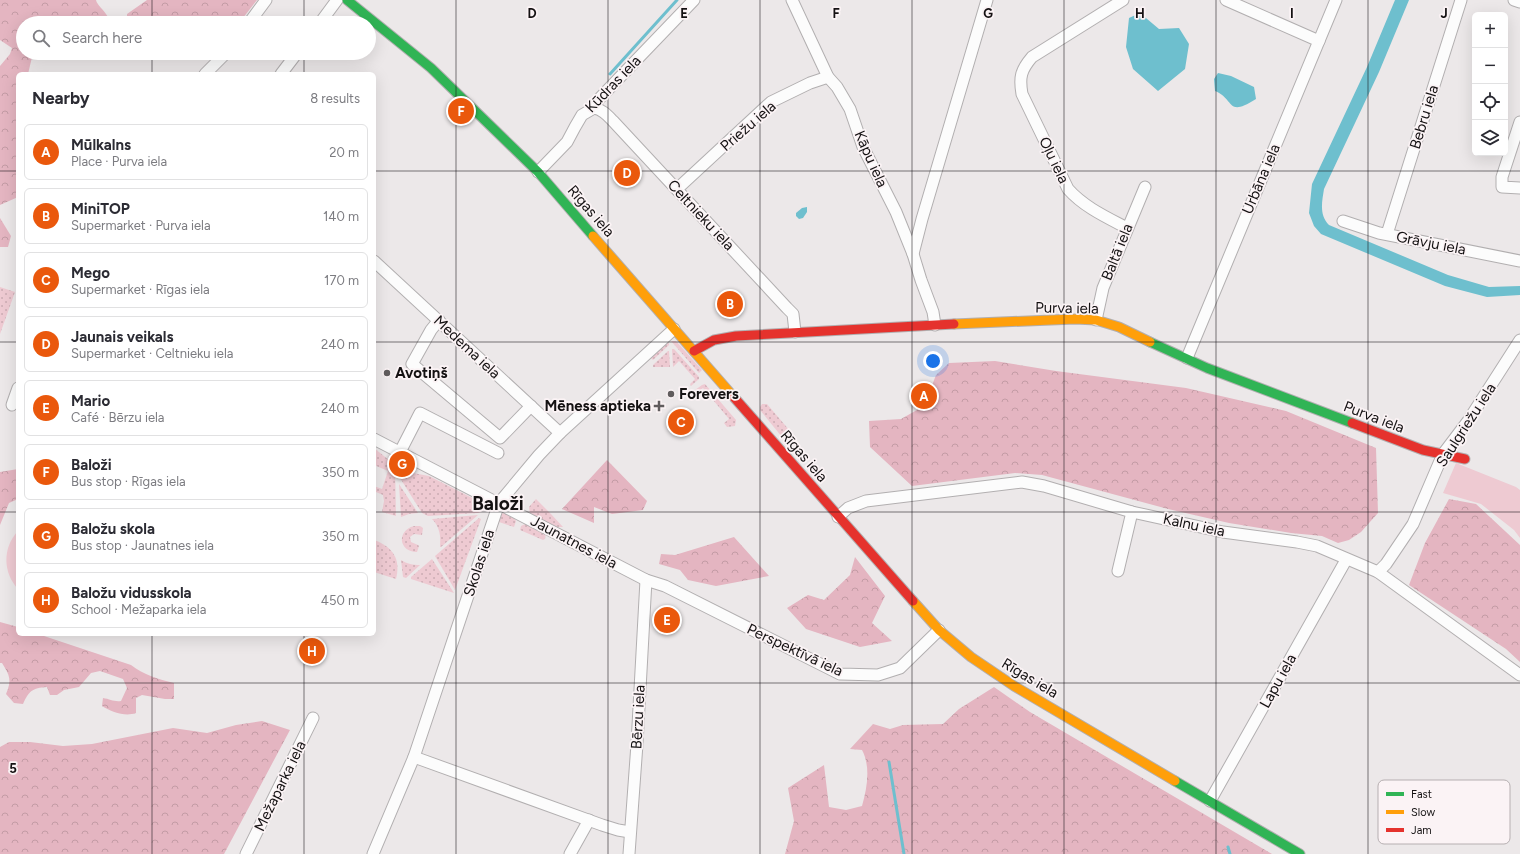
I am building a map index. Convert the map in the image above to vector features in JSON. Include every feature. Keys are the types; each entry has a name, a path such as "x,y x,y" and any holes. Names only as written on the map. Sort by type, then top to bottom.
{"main road":[{"name":"Rīgas iela","path":"347,0 367,16"},
{"name":"Rīgas iela","path":"376,23 432,68 538,172 938,630 972,657 1014,686 1300,854"},
{"name":"Purva iela","path":"694,351 706,342 736,336 935,324 1096,320 1119,327 1207,368 1322,413 1423,450 1465,459"}],"street":[{"path":"254,16 266,0"},
{"path":"325,16 337,0"},
{"name":"Kūdras iela","path":"538,172 568,142 575,126 582,116 594,108 598,100 694,0"},
{"name":"Kāpu iela","path":"792,0 828,77 850,109 863,147 896,212 913,254 933,312 935,324"},
{"path":"913,254 987,0"},
{"name":"Oļu iela","path":"1123,0 1032,57 1025,65 1021,75 1022,94 1068,189 1076,198 1087,206 1127,228"},
{"path":"1226,0 1319,41"},
{"name":"Urbāna iela","path":"1186,358 1336,0"},
{"name":"Bebru iela","path":"1387,234 1461,0"},
{"path":"1514,0 1520,2"},
{"path":"207,72 219,60"},
{"path":"283,72 292,60"},
{"name":"Priežu iela","path":"678,189 772,102 810,83 828,77"},
{"name":"Celtnieku iela","path":"594,108 605,113 678,189 793,314 795,332"},
{"path":"1520,122 1502,178 1502,187 1520,188"},
{"name":"Baltā iela","path":"1096,320 1103,288 1145,186"},
{"name":"Grāvju iela","path":"1343,221 1387,234 1520,261"},
{"name":"Medema iela","path":"376,263 560,433"},
{"path":"439,320 431,330 412,364 500,438 531,406"},
{"name":"Skolas iela","path":"373,854 414,757 499,503 539,455 560,433 674,329"},
{"name":"Saulgriežu iela","path":"1378,572 1386,564 1413,524 1443,454 1468,421 1520,340"},
{"path":"12,404 16,393"},
{"path":"400,452 420,413 498,453"},
{"name":"Jaunatnes iela","path":"376,440 646,580"},
{"name":"Kalnu iela","path":"838,517 848,508 866,501 1022,482 1044,486 1132,512 1223,532 1317,546 1346,560 1378,572 1520,675"},
{"path":"1118,571 1132,512"},
{"name":"Lapu iela","path":"1210,801 1346,560"},
{"name":"Perspektīvā iela","path":"646,580 666,586 840,674 878,675 900,668 938,630"},
{"name":"Bērzu iela","path":"629,854 646,580"},
{"name":"Mežaparka iela","path":"246,854 313,718"},
{"path":"414,757 589,820 618,830 630,832"},
{"path":"570,854 589,820"}],"shaded area":[{"path":"0,287 15,292 0,334"},
{"path":"671,341 676,341 702,370 699,373"},
{"path":"666,343 669,343 669,345 653,360 650,357"},
{"path":"672,349 674,349 699,377 699,379 691,386 690,384 695,379 679,361 673,367"},
{"path":"668,351 670,367 653,367 653,365"},
{"path":"705,384 736,420 735,426 727,427 724,423 729,419 703,388 697,393 695,390"},
{"path":"762,404 767,404 790,431 788,435 782,437 760,410"},
{"path":"376,450 395,465 396,516 382,512 384,501 383,495 376,492 376,487 382,489 388,471 376,466"},
{"path":"1456,463 1516,487 1520,490 1520,538 1514,530 1481,504 1443,493"},
{"path":"399,466 413,473 429,476 484,504 484,510 478,513 428,516 422,513 400,478"},
{"path":"399,484 418,513 401,517"},
{"path":"536,499 563,527 558,527 555,529 530,514 529,507"},
{"path":"500,514 509,514 515,519 516,521 514,527 499,522 498,520"},
{"path":"478,515 440,547 437,525 432,519"},
{"path":"479,518 481,519 455,590 435,556"},
{"path":"527,523 546,533 545,539 543,540 520,530 521,526"},
{"path":"414,526 420,526 423,528 422,535 414,534 410,537 411,542 419,546 417,552 406,549 402,541 404,532"},
{"path":"16,534 16,587 9,576 6,560 9,545"},
{"path":"376,541 386,546 394,555 397,565 396,579 376,573"},
{"path":"432,559 454,593 411,579 411,577"},
{"path":"401,560 410,564 420,565 406,578 403,577"}],"green space":[{"path":"0,0 96,0 107,16 16,16 16,60 31,60 28,72 16,72 16,198 0,205 0,66 10,54 12,48 0,40"},
{"path":"147,0 257,0 244,16 127,16 127,14"},
{"path":"0,218 11,236 8,247 0,247"},
{"path":"995,361 1056,371 1186,388 1286,411 1376,448 1378,513 1361,532 1349,540 1338,543 1322,536 1291,533 1229,523 1168,509 1042,475 1015,473 912,486 870,447 869,421 901,419 924,406 936,375 949,363"},
{"path":"607,460 647,501 643,510 612,514 594,507 594,523 562,509"},
{"path":"16,469 16,500 9,503 0,525 0,472"},
{"path":"1449,499 1476,504 1520,545 1520,662 1506,649 1409,585 1425,543"},
{"path":"734,537 769,576 716,586 688,580 680,570 659,564 661,554 675,555"},
{"path":"855,557 885,596 872,623 892,641 860,647 806,629 787,608 808,595 824,600 850,575"},
{"path":"0,622 16,626 16,636 44,636 131,665 151,676 174,683 174,699 142,695 136,698 136,713 123,714 114,712 102,706 103,698 121,701 127,688 123,679 100,671 91,673 79,687 64,690 57,695 50,695 47,687 38,688 29,693 23,704 14,703 6,694 9,685 9,678 7,671 2,663 0,663"},
{"path":"994,687 1030,712 1272,854 785,854 794,821 788,788 824,765 829,807 846,810 862,806 867,785 865,757 862,750 850,749 873,724 890,729 903,725 943,724 959,709"},
{"path":"262,721 290,730 224,854 0,854 0,747 9,742 30,742 63,746 92,744 173,728 207,733 236,725"}],"water":[{"path":"1395,0 1409,0 1379,72 1324,189 1322,213 1329,225 1448,275 1489,287 1520,286 1520,295 1487,297 1445,286 1321,234 1314,226 1309,213 1312,184 1367,67"},
{"path":"1140,13 1159,29 1179,28 1189,44 1185,69 1158,91 1133,69 1126,47 1129,18"},
{"path":"1218,73 1231,76 1254,87 1256,99 1240,107 1235,107 1232,105 1226,98 1215,91 1214,79"},
{"path":"807,207 807,212 803,218 799,219 796,216 796,213 802,208"}],"waterway":[{"path":"610,74 677,0"},
{"path":"889,762 904,854"},
{"path":"1228,847 1230,854"}],"traffic: fast":[{"path":"347,0 367,16"},
{"path":"376,23 431,68 538,172 593,236"},
{"path":"1150,342 1207,368 1352,423"},
{"path":"1175,781 1300,854"}],"traffic: slow":[{"path":"593,236 732,395"},
{"path":"954,324 1075,319 1096,320 1119,327 1150,342"},
{"path":"913,601 939,630 971,657 1014,686 1175,781"}],"traffic: jam":[{"path":"694,351 714,340 736,336 954,324"},
{"path":"732,395 913,601"},
{"path":"1352,423 1423,450 1465,459"}],"place":[{"name":"Baloži","path":"461,111"},
{"name":"Jaunais veikals","path":"627,173"},
{"name":"MiniTOP","path":"730,304"},
{"name":"Avotiņš","path":"387,373"},
{"name":"Forevers","path":"671,394"},
{"name":"Mūlkalns","path":"924,396"},
{"name":"Mēness aptieka","path":"659,406"},
{"name":"Mego","path":"681,422"},
{"name":"Baložu skola","path":"402,464"},
{"name":"Mario","path":"667,620"},
{"name":"Baložu vidusskola","path":"312,651"}],"district":[{"name":"Baloži","path":"498,503"}]}
